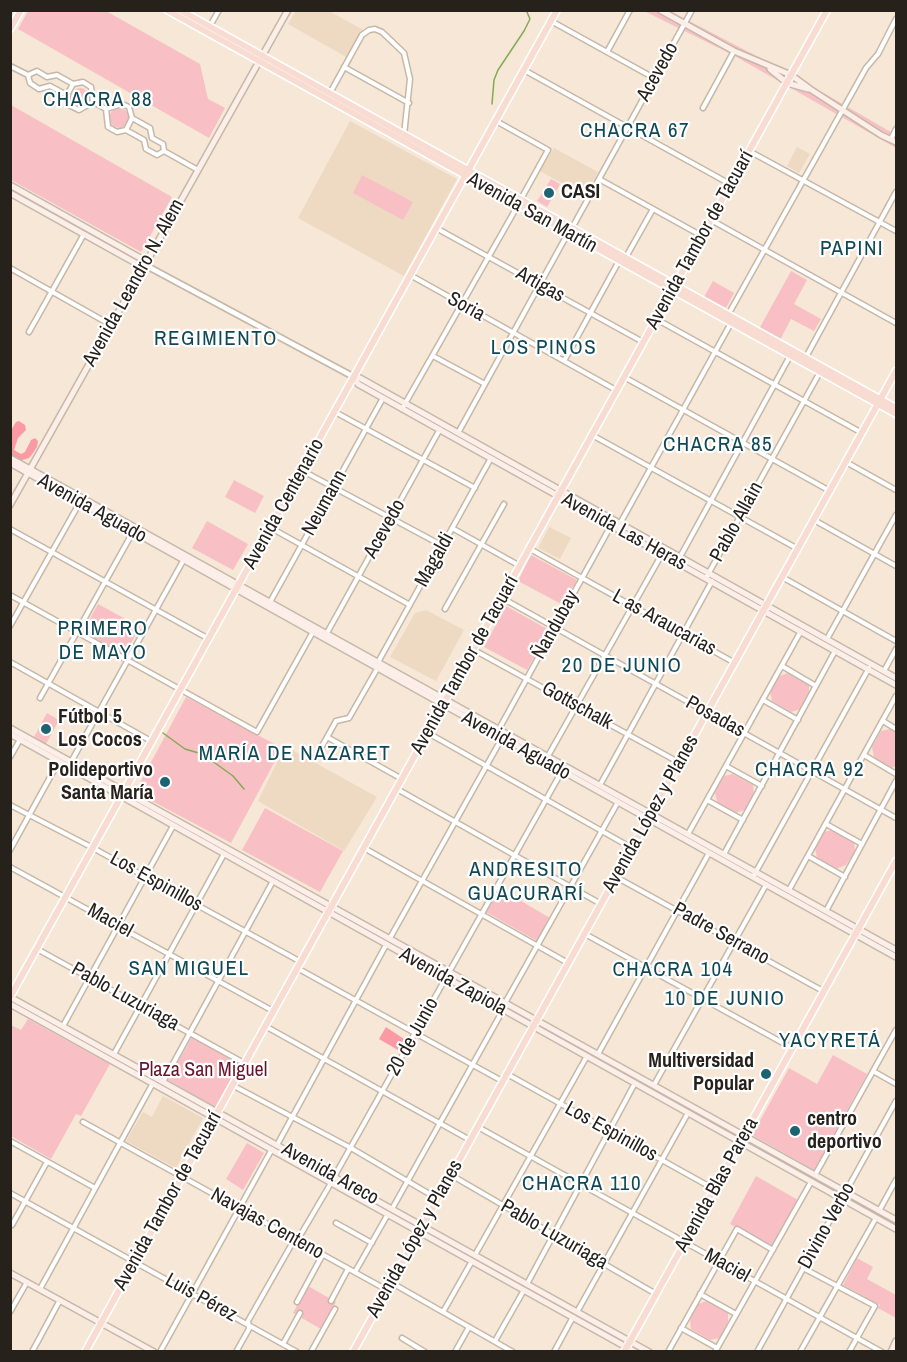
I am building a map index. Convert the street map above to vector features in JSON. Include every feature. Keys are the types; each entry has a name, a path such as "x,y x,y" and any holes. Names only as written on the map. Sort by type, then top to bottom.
{"main road":[{"path":"10,29 21,10"},
{"name":"Avenida San Martín","path":"167,10 329,93 467,173"},
{"name":"Avenida San Martín","path":"180,10 519,202 806,357 897,414"},
{"name":"Avenida Leandro N. Alem","path":"10,505 286,10"},
{"name":"Avenida Centenario","path":"11,997 557,10"},
{"path":"660,10 734,51 791,75 891,139"},
{"name":"Avenida Tambor de Tacuarí","path":"85,1352 825,11"},
{"path":"768,67 787,83 810,89"},
{"name":"Avenida Las Heras","path":"10,185 142,259 145,265 139,265 10,193"},
{"name":"Avenida San Martín","path":"673,287 790,356 880,402 897,408"},
{"name":"Avenida López y Planes","path":"353,1352 897,371"},
{"name":"Avenida Las Heras","path":"354,377 358,384 383,398 404,406"},
{"name":"Avenida Las Heras","path":"354,377 360,378 404,406 613,523 662,554 827,639 897,685"},
{"name":"Avenida Las Heras","path":"441,427 458,433 493,456"},
{"name":"Avenida Aguado","path":"10,458 80,502 183,561 237,587"},
{"name":"Avenida Aguado","path":"10,464 30,471 377,666 548,756 600,785 619,800"},
{"name":"Avenida Las Heras","path":"619,527 680,557 710,577"},
{"name":"Avenida Las Heras","path":"765,608 835,651 897,678"},
{"name":"Avenida Aguado","path":"314,630 327,633 377,666"},
{"name":"Avenida Aguado","path":"444,702 502,738 650,817 709,853 789,890 897,957"},
{"name":"Avenida Zapiola","path":"10,728 59,762 123,793 173,826 273,881 390,938 506,1003 587,1056 897,1229"},
{"name":"Avenida Zapiola","path":"10,734 21,737 71,762 330,909 386,945 503,1010 598,1054 897,1220"},
{"name":"Avenida Aguado","path":"650,817 688,834 724,855 766,885 857,932 896,949"},
{"name":"Avenida Blas Parera","path":"627,1346 897,861"},
{"name":"Avenida Areco","path":"11,997 164,1082 216,1115"},
{"name":"Avenida Areco","path":"10,1004 575,1314 635,1352"},
{"path":"10,1273 154,1352"},
{"path":"891,1352 897,1341"},
{"name":"Avenida Areco","path":"627,1346 649,1352"}],"street":[{"path":"210,27 219,10"},
{"path":"607,52 630,10"},
{"name":"Acevedo","path":"458,433 692,10"},
{"path":"728,315 866,68 878,54 897,20"},
{"path":"551,21 654,78"},
{"path":"329,93 362,35 369,30 382,32 404,53 410,79 404,135"},
{"path":"703,108 734,51"},
{"path":"10,66 28,75 30,83 39,89 50,86 67,95"},
{"path":"344,67 409,104"},
{"path":"524,70 731,184"},
{"path":"28,75 36,71 47,77 57,75 73,84 83,82 91,87 93,102"},
{"path":"47,77 50,86"},
{"path":"73,84 67,95 69,105 79,110 93,102"},
{"path":"93,102 106,109 122,104 129,107 132,118 126,130"},
{"path":"106,109 108,127 117,132 126,130 144,140 152,138 163,144 164,151"},
{"path":"132,118 150,128 152,138"},
{"path":"404,406 548,150 495,121"},
{"path":"891,139 897,129"},
{"path":"144,140 146,149 157,155 164,151"},
{"path":"164,151 198,170"},
{"path":"749,151 897,231"},
{"path":"599,179 702,236"},
{"path":"806,357 897,192"},
{"path":"564,361 653,209"},
{"path":"711,219 897,323"},
{"name":"Artigas","path":"436,228 643,342"},
{"path":"29,332 84,234"},
{"name":"Avenida Las Heras","path":"145,265 354,377"},
{"path":"10,268 111,324"},
{"name":"Soria","path":"410,275 617,390"},
{"path":"656,319 862,433"},
{"path":"619,527 731,323"},
{"path":"433,356 485,384"},
{"path":"680,557 790,356"},
{"name":"Pablo Allain","path":"600,785 683,634 740,517 820,372"},
{"path":"624,377 830,491"},
{"name":"Neumann","path":"269,604 383,398"},
{"path":"335,412 475,488"},
{"name":"Acevedo","path":"327,633 441,427"},
{"path":"592,435 798,549"},
{"name":"Magaldi","path":"316,757 336,721 349,718 493,456"},
{"path":"846,462 897,490"},
{"path":"303,471 442,546"},
{"path":"10,626 80,502"},
{"path":"445,609 504,504"},
{"path":"827,639 897,515"},
{"path":"814,520 897,566"},
{"name":"Ñandubay","path":"498,730 613,523"},
{"path":"270,528 410,605"},
{"path":"452,528 520,566"},
{"path":"10,529 208,639"},
{"path":"40,698 133,532"},
{"name":"L as Araucarias","path":"529,548 735,663"},
{"path":"548,756 662,554"},
{"path":"71,762 183,561"},
{"path":"782,577 897,641"},
{"path":"10,595 257,732 314,630"},
{"name":"Posadas","path":"502,598 897,818"},
{"path":"688,834 801,631"},
{"name":"Gottschalk","path":"473,650 680,763"},
{"path":"884,671 897,650"},
{"path":"724,855 835,651"},
{"path":"10,662 152,742"},
{"path":"782,666 816,686"},
{"path":"754,875 870,666"},
{"path":"789,890 897,696"},
{"path":"763,700 798,720"},
{"path":"883,721 897,729"},
{"path":"427,733 632,848"},
{"path":"10,757 21,737"},
{"path":"327,737 402,779"},
{"path":"390,938 502,738"},
{"path":"864,755 897,774"},
{"path":"10,850 59,762"},
{"path":"726,766 762,786"},
{"name":"20 de Junio","path":"236,1352 249,1329 248,1321 293,1242 297,1241 333,1180 562,771"},
{"path":"826,911 897,781"},
{"path":"396,789 602,904"},
{"path":"506,1003 619,800"},
{"path":"707,800 743,820"},
{"name":"Los Espinillos","path":"10,805 246,932 356,1000 503,1082"},
{"path":"826,824 862,844"},
{"path":"63,1026 173,826"},
{"path":"363,848 568,963"},
{"path":"598,1054 709,853"},
{"path":"114,1054 224,854"},
{"path":"808,856 844,877"},
{"name":"Maciel","path":"10,867 273,1011"},
{"name":"Padre Serrano","path":"616,877 824,991"},
{"path":"164,1082 273,881"},
{"path":"654,1085 766,885"},
{"path":"585,934 793,1049"},
{"path":"160,1352 386,945"},
{"name":"Pablo Luzuriaga","path":"37,949 244,1063"},
{"path":"355,1272 503,1010"},
{"path":"265,1026 470,1140"},
{"path":"815,1175 897,1030"},
{"path":"443,1312 587,1056"},
{"path":"873,1071 897,1084"},
{"name":"Los Espinillos","path":"507,1074 714,1189"},
{"path":"40,1289 153,1083"},
{"path":"495,1341 635,1083"},
{"path":"232,1085 351,1148 438,1199"},
{"name":"Divino Verbo","path":"757,1352 897,1101"},
{"path":"554,1352 688,1113"},
{"name":"Navajas Centeno","path":"83,1122 387,1290"},
{"name":"Maciel","path":"478,1127 882,1352"},
{"path":"10,1142 95,1188"},
{"path":"12,1225 47,1161"},
{"name":"Pablo Luzuriaga","path":"451,1175 656,1294"},
{"path":"879,1211 897,1180"},
{"path":"681,1329 716,1350 811,1182"},
{"name":"Luis Pérez","path":"10,1193 297,1352"},
{"path":"802,1351 876,1218"},
{"path":"336,1223 372,1243"},
{"path":"668,1352 737,1229 773,1250"},
{"path":"297,1302 322,1254"},
{"path":"803,1268 874,1306 849,1352"},
{"path":"331,1301 348,1269"},
{"path":"10,1312 27,1282"},
{"path":"391,1283 513,1352"},
{"path":"700,1294 736,1314"},
{"path":"32,1352 60,1300"},
{"path":"311,1352 335,1309"},
{"path":"283,1344 300,1312"},
{"path":"455,1352 469,1327"},
{"path":"402,1338 425,1352"}],"shaded area":[{"path":"296,11 329,11 363,30 348,58 288,24"},
{"path":"350,121 457,179 404,276 298,218"},
{"path":"797,147 810,154 799,173 787,166"},
{"path":"554,148 598,172 585,196 540,171"},
{"path":"19,421 25,425 26,430 18,438 14,450 21,454 25,452 31,440 35,438 38,441 37,447 29,458 19,461 11,458 10,432"},
{"path":"549,527 571,538 560,559 538,548"},
{"path":"426,610 464,630 436,681 390,657 415,613"},
{"path":"285,746 377,797 344,851 258,801"},
{"path":"386,1027 404,1039 398,1050 379,1039"},
{"path":"163,1096 203,1118 176,1168 126,1141 143,1112 152,1117"}],"green space":[{"path":"28,11 106,11 200,64 208,99 225,108 209,138 18,29"},
{"path":"644,11 670,11 791,74 896,135 896,148 733,55"},
{"path":"76,88 84,88 89,93 87,104 76,106 71,101 71,93"},
{"path":"11,105 172,197 141,252 11,180"},
{"path":"119,108 126,111 129,118 126,125 119,128 112,125 109,118 112,111"},
{"path":"362,175 413,202 403,220 353,193"},
{"name":"CASI","path":"551,179 560,184 547,207 537,201"},
{"path":"791,271 807,280 794,304 821,319 814,331 791,319 780,340 759,329"},
{"path":"713,281 734,293 726,308 704,297"},
{"path":"234,480 264,496 255,513 225,497"},
{"path":"207,521 248,544 233,570 192,548"},
{"path":"531,555 577,580 563,605 518,581"},
{"path":"98,604 140,627 124,656 82,633"},
{"path":"506,606 549,630 527,670 484,647"},
{"path":"788,673 809,684 809,694 801,709 791,712 772,701 770,691 779,676"},
{"path":"186,697 282,748 231,843 135,792"},
{"name":"Fútbol 5 Los Cocos","path":"47,713 59,720 46,744 34,737"},
{"path":"890,729 896,733 896,766 892,768 874,757 872,747 881,731"},
{"path":"733,774 753,785 754,795 745,810 735,813 717,802 715,792 724,776"},
{"path":"130,796 896,1223 896,1227 129,799"},
{"path":"265,808 343,851 320,892 242,850"},
{"path":"833,830 854,841 855,851 846,865 836,869 817,858 815,848 824,832"},
{"path":"499,888 550,918 537,941 486,912"},
{"path":"28,1019 110,1064 81,1116 76,1114 51,1159 11,1136 11,1025 21,1030"},
{"name":"Plaza San Miguel","path":"192,1037 240,1063 216,1108 168,1080"},
{"path":"833,1055 867,1074 814,1170 752,1135 789,1068 817,1084"},
{"path":"247,1143 264,1153 243,1190 226,1179"},
{"path":"756,1176 798,1200 772,1246 730,1224"},
{"path":"857,1258 873,1267 867,1279 896,1295 896,1318 878,1308 880,1305 843,1285"},
{"path":"308,1286 336,1302 321,1329 293,1313"},
{"path":"707,1301 728,1312 728,1322 720,1338 710,1340 691,1329 690,1320 698,1304"}],"waterway":[{"path":"492,104 494,80 498,70 530,19 526,10"},
{"path":"163,733 185,749 202,754 233,776 244,789"}],"place":[{"name":"CASI","path":"549,193"},
{"name":"Fútbol 5 Los Cocos","path":"46,729"},
{"name":"Polideportivo Santa María","path":"165,782"},
{"name":"Multiversidad Popular","path":"766,1074"},
{"name":"centro deportivo","path":"795,1131"}],"district":[{"name":"CHACRA 88","path":"98,100"},
{"name":"CHACRA 67","path":"635,131"},
{"name":"PAPINI","path":"852,249"},
{"name":"REGIMIENTO","path":"216,339"},
{"name":"LOS PINOS","path":"544,348"},
{"name":"CHACRA 85","path":"718,445"},
{"name":"PRIMERO DE MAYO","path":"103,641"},
{"name":"20 DE JUNIO","path":"622,666"},
{"name":"MARÍA DE NAZARET","path":"295,754"},
{"name":"CHACRA 92","path":"810,770"},
{"name":"ANDRESITO GUACURARÍ","path":"526,882"},
{"name":"SAN MIGUEL","path":"189,969"},
{"name":"CHACRA 104","path":"673,970"},
{"name":"10 DE JUNIO","path":"725,999"},
{"name":"YACYRETÁ","path":"830,1041"},
{"name":"CHACRA 110","path":"582,1184"}]}
